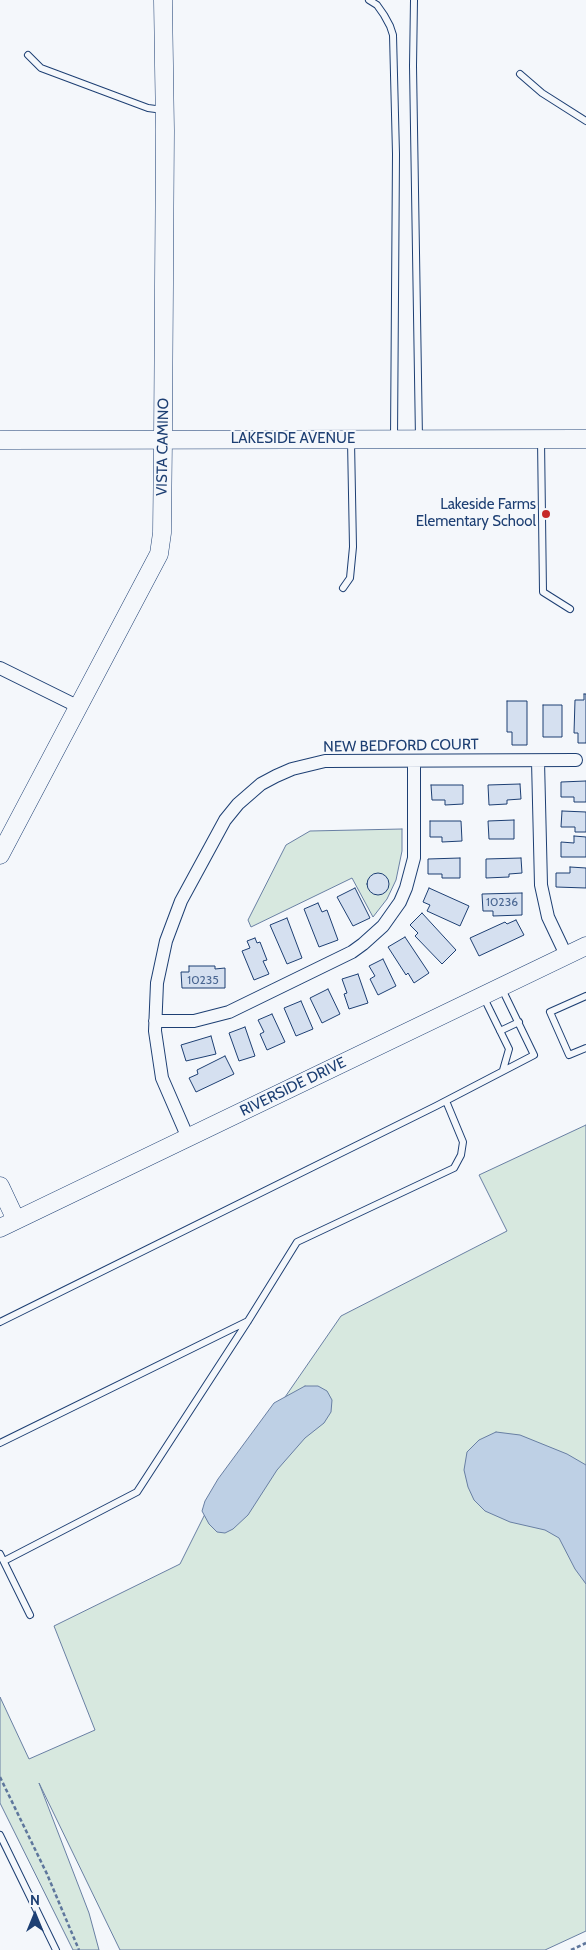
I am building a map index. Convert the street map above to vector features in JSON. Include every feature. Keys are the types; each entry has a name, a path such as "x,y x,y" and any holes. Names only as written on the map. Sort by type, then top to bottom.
{"street":[{"name":"VISTA CAMINO","path":"0,855 159,554 162,533 163,439 164,0"},
{"name":"LAKESIDE AVENUE","path":"0,440 586,439"},
{"path":"0,668 79,707"},
{"name":"NEW BEDFORD COURT","path":"188,1138 162,1078 155,1021 157,983 162,955 181,901 225,820 238,804 261,784 308,764 325,762 576,760"},
{"path":"538,761 541,886 548,916 566,955"},
{"path":"155,1021 194,1021 229,1012 352,952 378,931 400,902 413,866 414,762"},
{"name":"RIVERSIDE DRIVE","path":"0,1228 586,946"},
{"path":"0,1186 16,1220"}],"lane":[{"path":"369,0 377,5 384,15 392,35 396,154 394,439"},
{"path":"414,0 413,66 419,440"},
{"path":"28,55 41,68 148,108 165,110"},
{"path":"520,74 542,93 586,120"},
{"path":"343,588 350,578 353,547 351,439"},
{"path":"540,439 543,592 570,609"},
{"path":"0,1322 446,1101 534,1055 500,986"},
{"path":"482,995 509,1049 503,1070"},
{"path":"586,996 550,1012 570,1055 586,1048"},
{"path":"500,1031 519,1022"},
{"path":"4,1561 137,1492 297,1242 454,1168 461,1155 463,1142 446,1101"},
{"path":"0,1442 248,1321"},
{"path":"0,1554 30,1615"},
{"path":"0,1835 56,1950"}],"path":[{"path":"0,1777 47,1874 79,1950"},
{"path":"571,1950 586,1943"}],"shaded area":[{"path":"402,829 402,851 396,880 387,899 373,917 352,878 251,927 248,920 286,845 310,831"},
{"path":"586,1125 586,1931 545,1950 120,1950 39,1783 89,1913 99,1950 73,1950 0,1803 0,1697 29,1759 95,1730 54,1626 180,1564 207,1510 341,1316 507,1231 479,1175"}],"water":[{"path":"305,1386 318,1386 327,1391 332,1400 331,1412 324,1423 305,1438 277,1470 248,1515 233,1529 225,1533 217,1532 209,1524 202,1511 205,1501 218,1479 274,1403"},
{"path":"496,1432 520,1435 567,1454 586,1465 586,1584 575,1569 559,1538 545,1530 510,1522 485,1511 474,1500 468,1487 464,1470 467,1452 479,1440"}],"building":[{"path":"584,694 586,694 586,743 578,743 578,733 574,733 575,700 584,700"},
{"path":"507,701 527,701 527,745 512,745 512,732 507,732"},
{"path":"543,705 562,705 562,737 543,737"},
{"path":"586,781 586,802 574,802 574,797 561,797 561,782"},
{"path":"520,784 521,799 507,800 507,804 489,805 488,785"},
{"path":"431,785 463,785 463,804 445,805 445,800 432,800"},
{"path":"562,811 586,812 586,832 575,832 575,827 561,827"},
{"path":"514,820 514,839 489,839 488,821"},
{"path":"430,821 461,821 462,841 442,842 442,837 430,837"},
{"path":"574,836 586,837 586,857 561,857 561,842 574,843"},
{"path":"460,858 460,878 442,878 442,874 428,874 428,859"},
{"path":"521,858 522,873 509,874 509,877 486,878 486,859"},
{"path":"570,867 586,868 586,888 556,887 556,873 570,873"},
{"path":"378,873 386,876 389,884 386,892 378,895 370,892 367,884 370,876"},
{"path":"355,888 370,918 353,926 337,897"},
{"path":"429,888 469,906 460,926 427,911 430,905 423,902"},
{"path":"522,893 522,915 493,916 493,911 483,911 482,894"},
{"path":"318,903 322,912 327,910 338,940 319,947 304,909"},
{"path":"422,913 456,950 442,964 415,936 418,933 410,925"},
{"path":"287,918 302,958 287,964 270,925"},
{"path":"516,920 524,935 479,956 470,938 505,922 507,924"},
{"path":"405,937 429,973 414,983 408,973 406,975 388,947"},
{"path":"255,938 257,943 260,942 267,960 263,961 269,974 254,980 242,951 250,948 247,941"},
{"path":"383,959 396,986 378,995 370,979 375,976 369,966"},
{"path":"189,966 215,966 215,969 225,968 225,988 182,988 181,972 189,972"},
{"path":"358,974 368,1003 349,1009 344,994 347,993 342,979"},
{"path":"328,989 340,1014 322,1023 310,998"},
{"path":"301,1001 313,1029 296,1036 284,1008"},
{"path":"272,1014 285,1042 267,1050 260,1034 264,1032 258,1020"},
{"path":"245,1027 255,1056 239,1061 229,1033"},
{"path":"211,1036 216,1054 186,1061 181,1045"},
{"path":"225,1056 234,1074 196,1092 189,1078 198,1074 197,1070"}],"place":[{"name":"Lakeside Farms Elementary School","path":"546,514"}]}
